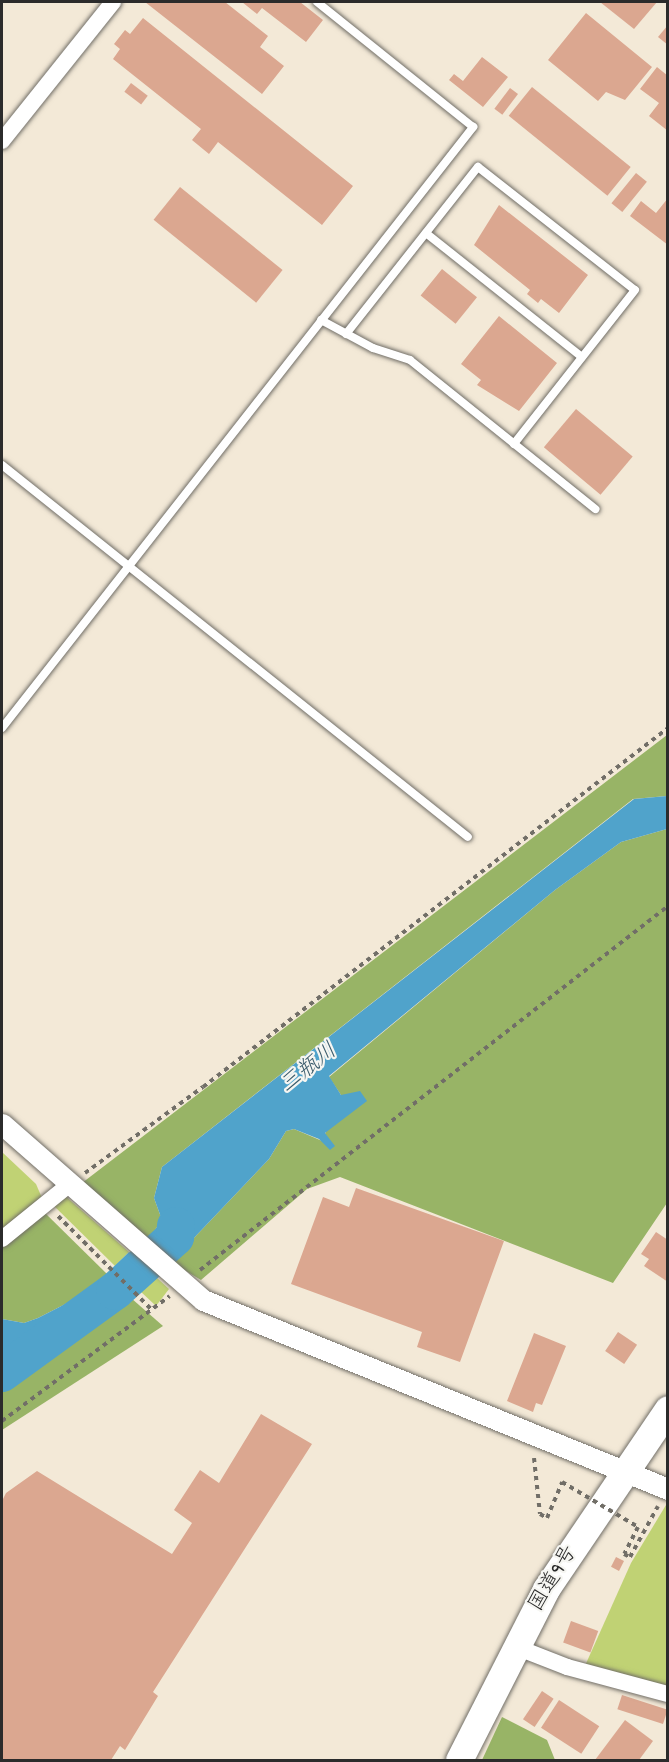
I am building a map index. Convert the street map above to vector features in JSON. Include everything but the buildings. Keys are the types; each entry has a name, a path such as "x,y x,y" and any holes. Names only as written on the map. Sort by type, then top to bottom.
{"highway":[{"name":"国道9号","path":"459,1761 546,1589 621,1473 668,1409"}],"street":[{"path":"2,141 113,2"},
{"path":"2,1124 179,1283 203,1300 286,1337 621,1473 664,1494"},
{"path":"2,1239 70,1184"},
{"path":"516,1647 567,1667 668,1694"}],"lane":[{"path":"2,728 473,127 317,2"},
{"path":"346,334 478,167 635,290 514,444"},
{"path":"426,233 582,357"},
{"path":"321,320 373,348 410,360 595,509"},
{"path":"2,465 468,837"}],"path":[{"path":"70,1184 203,1087 668,728"},
{"path":"2,1421 153,1311 179,1283 668,906"},
{"path":"45,1203 153,1311"},
{"path":"534,1458 540,1514 548,1518 562,1482 638,1527 624,1554 630,1557 664,1494"}],"green space":[{"path":"667,735 667,796 633,799 162,1167 154,1198 162,1220 147,1241 82,1183"},
{"path":"667,829 667,1203 613,1283 340,1177 307,1189 201,1280 171,1262 269,1159 286,1131 294,1129 334,1146 325,1134 341,1095 329,1077 555,890 621,842"},
{"path":"2,1152 36,1184 42,1198 2,1231"},
{"path":"63,1194 129,1252 115,1266 51,1203"},
{"path":"43,1211 107,1274 79,1297 38,1318 24,1323 2,1319 2,1247"},
{"path":"156,1277 169,1289 156,1306 139,1290"},
{"path":"131,1298 163,1326 2,1430 2,1388"},
{"path":"666,1505 667,1691 584,1668 631,1563"},
{"path":"502,1717 547,1740 555,1760 482,1760"}],"water":[{"path":"667,796 667,829 621,842 555,890 329,1076 341,1095 360,1091 367,1101 325,1133 335,1146 330,1150 319,1139 294,1129 286,1131 269,1159 171,1262 147,1241 162,1220 154,1198 162,1167 634,799"},
{"path":"129,1252 156,1277 139,1290 115,1266"},
{"path":"107,1274 131,1298 2,1388 2,1319 24,1323 38,1318 79,1297"}],"waterway":[{"name":"三瓶川","path":"2,1373 115,1291 175,1237 176,1226"}]}
